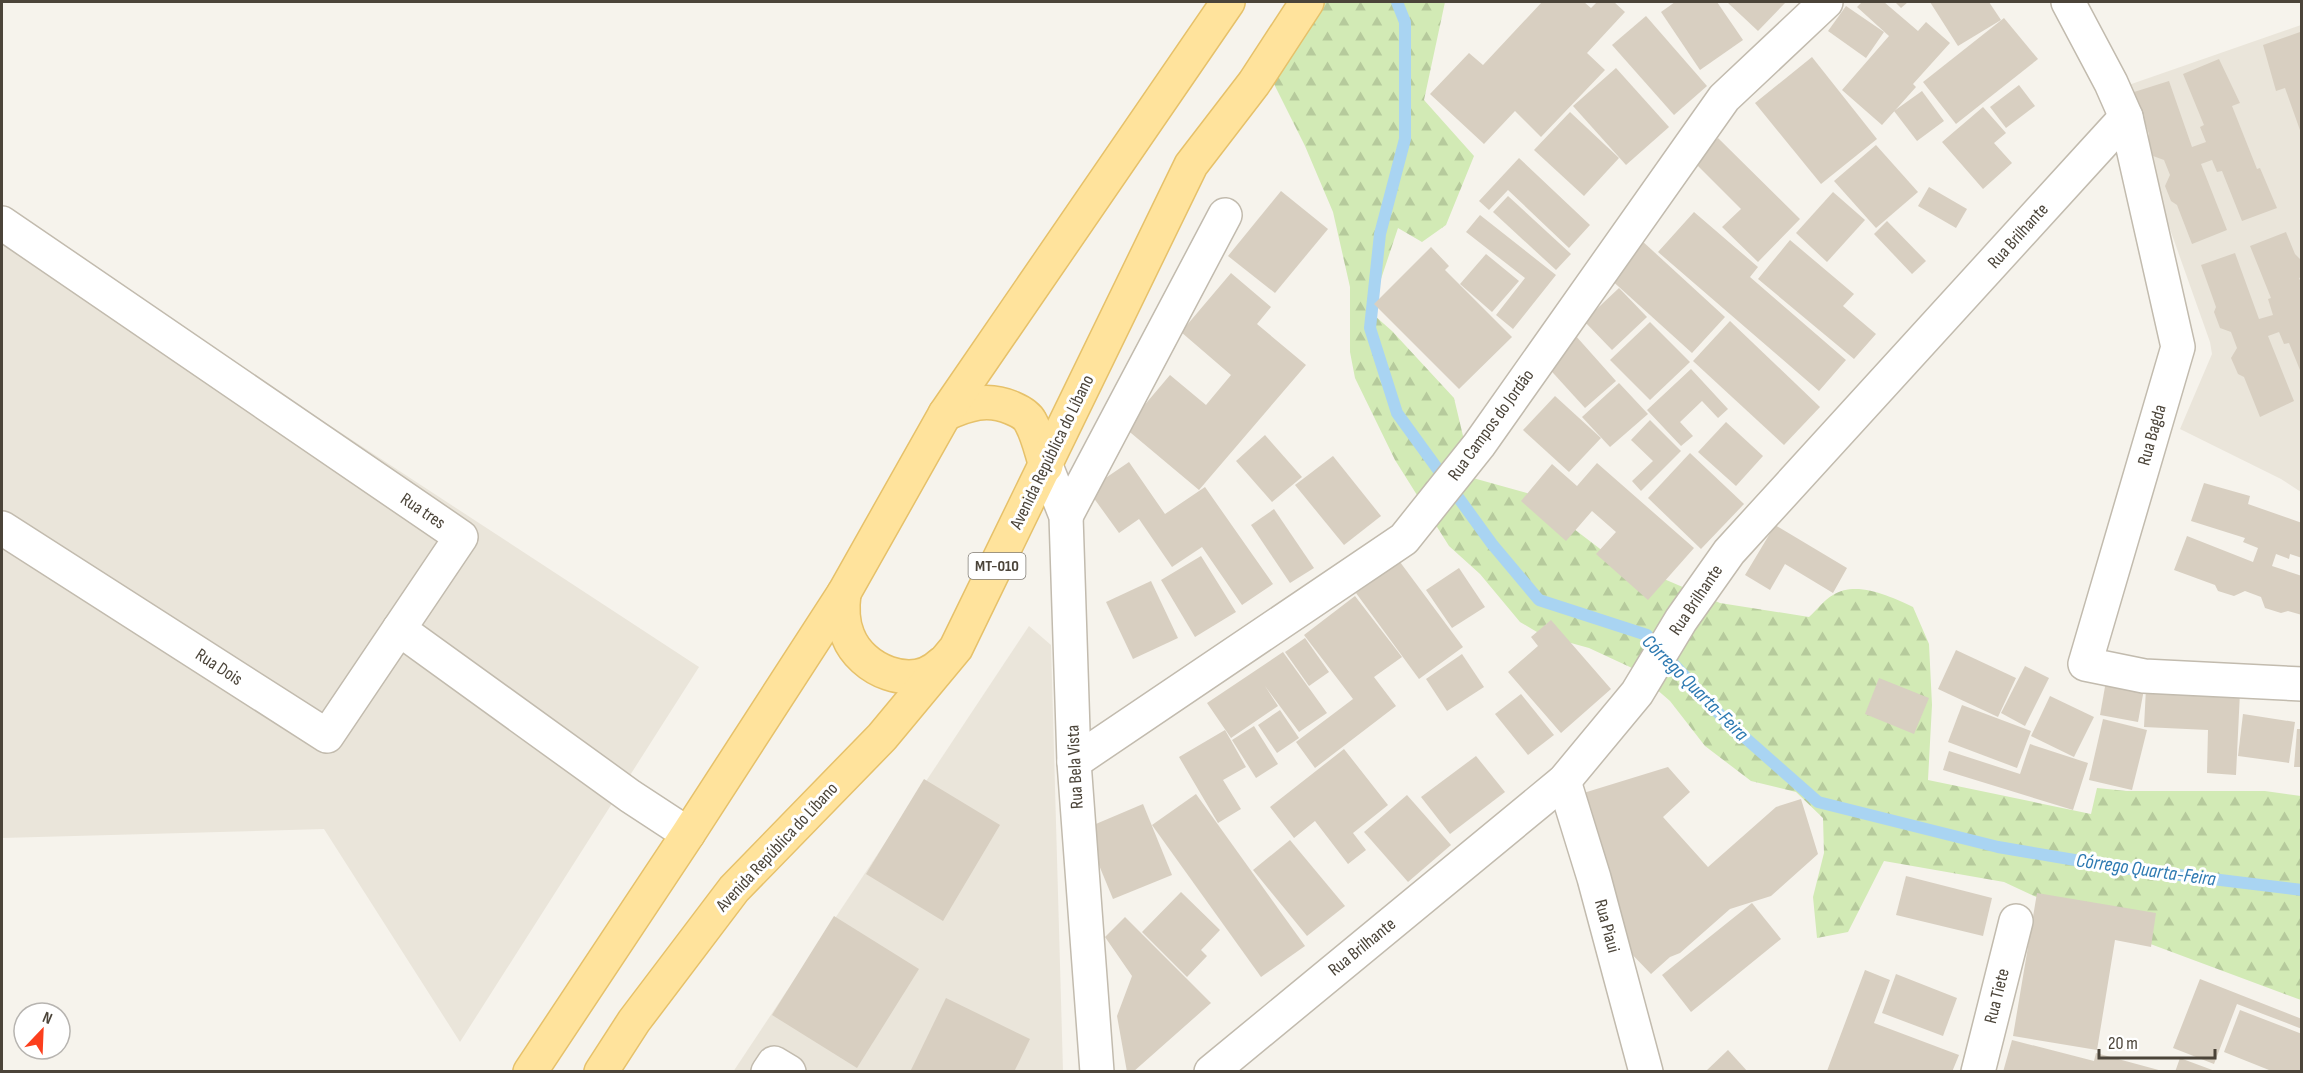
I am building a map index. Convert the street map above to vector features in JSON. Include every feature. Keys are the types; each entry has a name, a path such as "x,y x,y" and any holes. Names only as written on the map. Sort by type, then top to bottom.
{"main road":[{"path":"530,1071 688,834 844,593 945,414 1228,2"},
{"name":"Avenida República do Líbano","path":"602,1071 634,1021 734,889 882,736 956,648 1191,165 1254,83 1307,2"},
{"path":"945,414 968,404 980,402 994,402 1018,411 1029,419 1046,466"},
{"path":"844,593 842,612 848,638 862,656 873,665 893,675 909,678 921,677 935,669 956,648"}],"street":[{"name":"Rua Campos do Jordão","path":"1074,762 1404,539 1479,445 1724,98 1826,2"},
{"name":"Rua Bagda","path":"2068,2 2111,83 2126,117 2178,347 2085,664 2144,676 2301,684"},
{"name":"Rua Brilhante","path":"1211,1071 1564,781 1637,693 1681,620 1729,552 2126,117"},
{"path":"1066,516 1225,215"},
{"name":"Rua tres","path":"2,224 461,537 399,629"},
{"name":"Rua Bela Vista","path":"1046,466 1066,516 1074,762 1097,1071"},
{"name":"Rua Dois","path":"2,528 327,736 399,629"},
{"path":"399,629 630,796 688,834"},
{"name":"Rua Piaui","path":"1564,781 1594,878 1646,1071"},
{"name":"Rua Tiete","path":"1978,1071 2016,921"},
{"path":"768,1071 774,1063 789,1071"}],"shaded area":[{"path":"2301,25 2301,492 2281,479 2180,429 2212,354 2210,342 2120,88"},
{"path":"2,211 699,667 460,1042 324,829 2,838"},
{"path":"1029,626 1051,645 1063,1071 733,1072"}],"green space":[{"path":"1317,2 1445,2 1424,100 1474,156 1446,225 1422,242 1398,228 1379,285 1375,316 1392,331 1454,398 1473,478 1527,493 1608,555 1720,603 1809,617 1830,597 1853,589 1874,592 1913,607 1929,644 1932,705 1928,780 2091,814 2097,788 2127,791 2265,791 2301,796 2301,1000 2086,920 2004,882 1884,861 1848,932 1817,938 1813,897 1824,853 1823,818 1796,792 1751,781 1705,746 1670,701 1632,668 1589,648 1542,635 1520,622 1480,574 1449,546 1395,460 1355,378 1350,352 1350,287 1333,212 1305,146 1271,78"}],"building":[{"path":"1542,2 1584,2 1591,8 1597,2 1614,2 1625,12 1587,53 1605,70 1541,137 1515,111 1484,144 1430,94 1469,53 1483,65"},
{"path":"1675,2 1717,2 1743,40 1700,70 1661,12"},
{"path":"1727,2 1786,2 1758,31"},
{"path":"1862,2 1884,2 1918,31 1926,22 1950,43 1913,84 1916,87 1882,125 1842,90 1889,36 1857,7"},
{"path":"1895,2 1908,2 1901,8"},
{"path":"1930,2 1989,2 2001,20 1958,46"},
{"path":"1846,6 1884,32 1866,58 1828,31"},
{"path":"1646,16 1707,86 1674,115 1612,45"},
{"path":"2004,18 2038,59 1956,124 1923,82"},
{"path":"2300,32 2302,35 2301,133 2285,88 2276,91 2263,45"},
{"path":"1812,57 1877,139 1821,184 1755,103"},
{"path":"2219,59 2240,103 2232,106 2257,169 2260,168 2277,208 2242,221 2222,171 2217,172 2212,160 2201,164 2227,230 2192,244 2177,205 2171,201 2165,186 2170,175 2164,160 2153,156 2147,140 2149,134 2134,92 2169,81 2192,147 2206,142 2200,127 2204,125 2183,74"},
{"path":"1616,68 1669,127 1626,165 1573,106"},
{"path":"2019,85 2035,106 2006,128 1990,107"},
{"path":"1922,91 1944,121 1917,141 1894,111"},
{"path":"1983,107 2006,133 1994,143 2012,163 1983,189 1942,142"},
{"path":"1570,112 1619,158 1584,196 1534,150"},
{"path":"1718,138 1800,219 1758,262 1722,227 1741,209 1694,162"},
{"path":"1876,145 1918,192 1876,228 1834,181"},
{"path":"1519,158 1590,225 1569,248 1508,190 1489,210 1479,201"},
{"path":"1929,187 1967,209 1956,228 1918,206"},
{"path":"1281,191 1328,229 1275,293 1228,256"},
{"path":"1833,192 1865,220 1827,262 1796,233"},
{"path":"1508,196 1571,254 1556,270 1493,212"},
{"path":"1694,212 1758,267 1750,277 1846,360 1819,391 1658,252"},
{"path":"1480,215 1556,275 1513,329 1496,315 1525,278 1466,232"},
{"path":"1887,221 1926,261 1912,274 1874,234"},
{"path":"2286,232 2295,254 2302,261 2302,277 2299,278 2302,285 2302,375 2289,343 2284,344 2279,332 2268,336 2294,401 2260,417 2244,377 2238,374 2231,358 2237,348 2231,332 2220,328 2214,312 2216,307 2201,265 2235,253 2259,319 2273,315 2268,299 2271,298 2250,246"},
{"path":"1641,240 1725,317 1692,353 1608,277"},
{"path":"1790,240 1854,294 1843,306 1876,334 1854,359 1758,279"},
{"path":"1431,247 1449,266 1445,270 1512,337 1459,389 1374,304"},
{"path":"1486,254 1519,281 1492,312 1460,284"},
{"path":"1231,273 1271,307 1257,324 1306,365 1199,490 1125,428 1170,375 1206,405 1231,375 1181,332"},
{"path":"1619,288 1647,317 1612,350 1584,321"},
{"path":"1730,321 1820,407 1784,445 1693,361"},
{"path":"1650,322 1690,362 1650,400 1610,360"},
{"path":"1575,335 1616,381 1585,408 1544,363"},
{"path":"1691,369 1728,409 1718,418 1702,401 1680,422 1693,436 1681,446 1647,410"},
{"path":"1619,383 1648,414 1610,447 1582,417"},
{"path":"1555,396 1601,438 1569,472 1523,430"},
{"path":"1650,420 1681,451 1641,491 1632,481 1653,461 1631,440"},
{"path":"1726,422 1763,456 1736,486 1698,452"},
{"path":"1265,435 1302,477 1272,502 1236,461"},
{"path":"1690,453 1744,504 1701,549 1648,498"},
{"path":"1333,456 1381,516 1344,545 1295,485"},
{"path":"1129,462 1165,514 1205,487 1273,584 1242,605 1202,547 1172,567 1139,519 1119,533 1088,490"},
{"path":"1597,463 1694,548 1648,600 1596,554 1616,532 1592,511 1566,541 1521,501 1552,464 1577,486"},
{"path":"2204,483 2250,496 2248,504 2302,523 2302,558 2290,554 2289,559 2276,554 2272,566 2302,576 2302,615 2288,611 2281,613 2265,608 2261,597 2245,591 2234,596 2218,591 2215,585 2174,570 2187,536 2253,562 2258,548 2243,542 2245,538 2191,521"},
{"path":"1274,509 1314,568 1290,583 1251,525"},
{"path":"1775,525 1847,568 1833,593 1785,564 1770,590 1745,575"},
{"path":"1201,556 1236,612 1195,637 1161,580"},
{"path":"1400,562 1463,647 1419,679 1356,593"},
{"path":"1459,568 1485,607 1452,628 1426,590"},
{"path":"1151,581 1178,638 1133,659 1106,602"},
{"path":"1355,596 1402,657 1374,677 1396,706 1315,768 1296,742 1353,699 1304,635"},
{"path":"1551,620 1611,689 1561,733 1508,672 1538,646 1531,637"},
{"path":"1305,638 1329,672 1309,686 1285,652"},
{"path":"1956,650 2016,678 1998,717 1938,689"},
{"path":"1283,652 1327,713 1299,732 1265,686 1278,706 1231,738 1207,703"},
{"path":"1462,654 1484,687 1447,711 1426,679"},
{"path":"2025,666 2049,678 2025,726 2001,713"},
{"path":"1879,678 1929,698 1914,734 1865,714"},
{"path":"2106,681 2144,689 2138,722 2100,715"},
{"path":"2146,688 2240,692 2236,775 2207,773 2208,730 2144,727"},
{"path":"1521,694 1554,735 1528,755 1495,714"},
{"path":"2050,696 2094,717 2074,757 2031,736"},
{"path":"1962,705 2031,731 2017,768 1948,742"},
{"path":"1280,710 1299,738 1277,753 1258,725"},
{"path":"2243,714 2295,722 2289,763 2238,756"},
{"path":"2103,719 2147,730 2132,790 2089,780"},
{"path":"1254,726 1278,764 1256,778 1232,740"},
{"path":"2297,729 2302,729 2302,767 2294,767"},
{"path":"1225,730 1246,767 1223,780 1241,809 1218,823 1179,757"},
{"path":"2030,744 2088,763 2073,810 1943,770 1949,751 2020,774"},
{"path":"1344,749 1388,805 1353,833 1366,850 1348,864 1315,821 1294,838 1270,807"},
{"path":"1476,756 1505,792 1450,834 1421,797"},
{"path":"1668,767 1690,792 1663,817 1708,867 1776,807 1801,799 1818,854 1771,896 1730,909 1680,953 1670,957 1651,974 1624,946 1577,795"},
{"path":"924,779 1000,825 943,921 866,874"},
{"path":"1196,794 1305,946 1261,977 1152,825"},
{"path":"1407,795 1451,845 1408,882 1364,832"},
{"path":"1143,804 1172,875 1113,899 1084,829"},
{"path":"1290,840 1345,906 1307,936 1253,870"},
{"path":"1906,876 1992,898 1983,936 1896,915"},
{"path":"1181,892 1220,930 1201,950 1207,956 1187,977 1142,932"},
{"path":"2037,893 2156,913 2151,947 2115,940 2097,1050 2013,1036"},
{"path":"1752,903 1781,939 1691,1012 1662,975"},
{"path":"834,916 919,969 857,1068 772,1015"},
{"path":"1125,917 1211,1003 1133,1072 1127,1072 1117,1016 1132,976 1105,937"},
{"path":"1865,970 1890,980 1874,1023 1959,1055 1952,1072 1827,1071"},
{"path":"1896,974 1957,998 1943,1036 1882,1013"},
{"path":"2200,979 2302,1019 2302,1029 2237,1004 2214,1064 2173,1048"},
{"path":"946,998 1030,1039 1014,1072 910,1072"},
{"path":"2240,1010 2302,1034 2302,1072 2274,1072 2224,1052"},
{"path":"2012,1040 2094,1061 2096,1053 2166,1072 2003,1072"},
{"path":"1728,1050 1748,1072 1705,1072"},
{"path":"2180,1058 2215,1071 2215,1072 2175,1072"}],"waterway":[{"name":"Córrego Quarta-Feira","path":"1397,2 1405,22 1405,139 1380,234 1370,328 1397,413 1492,544 1539,600 1647,635 1725,720 1818,802 1998,847 2122,868 2302,890"}]}
